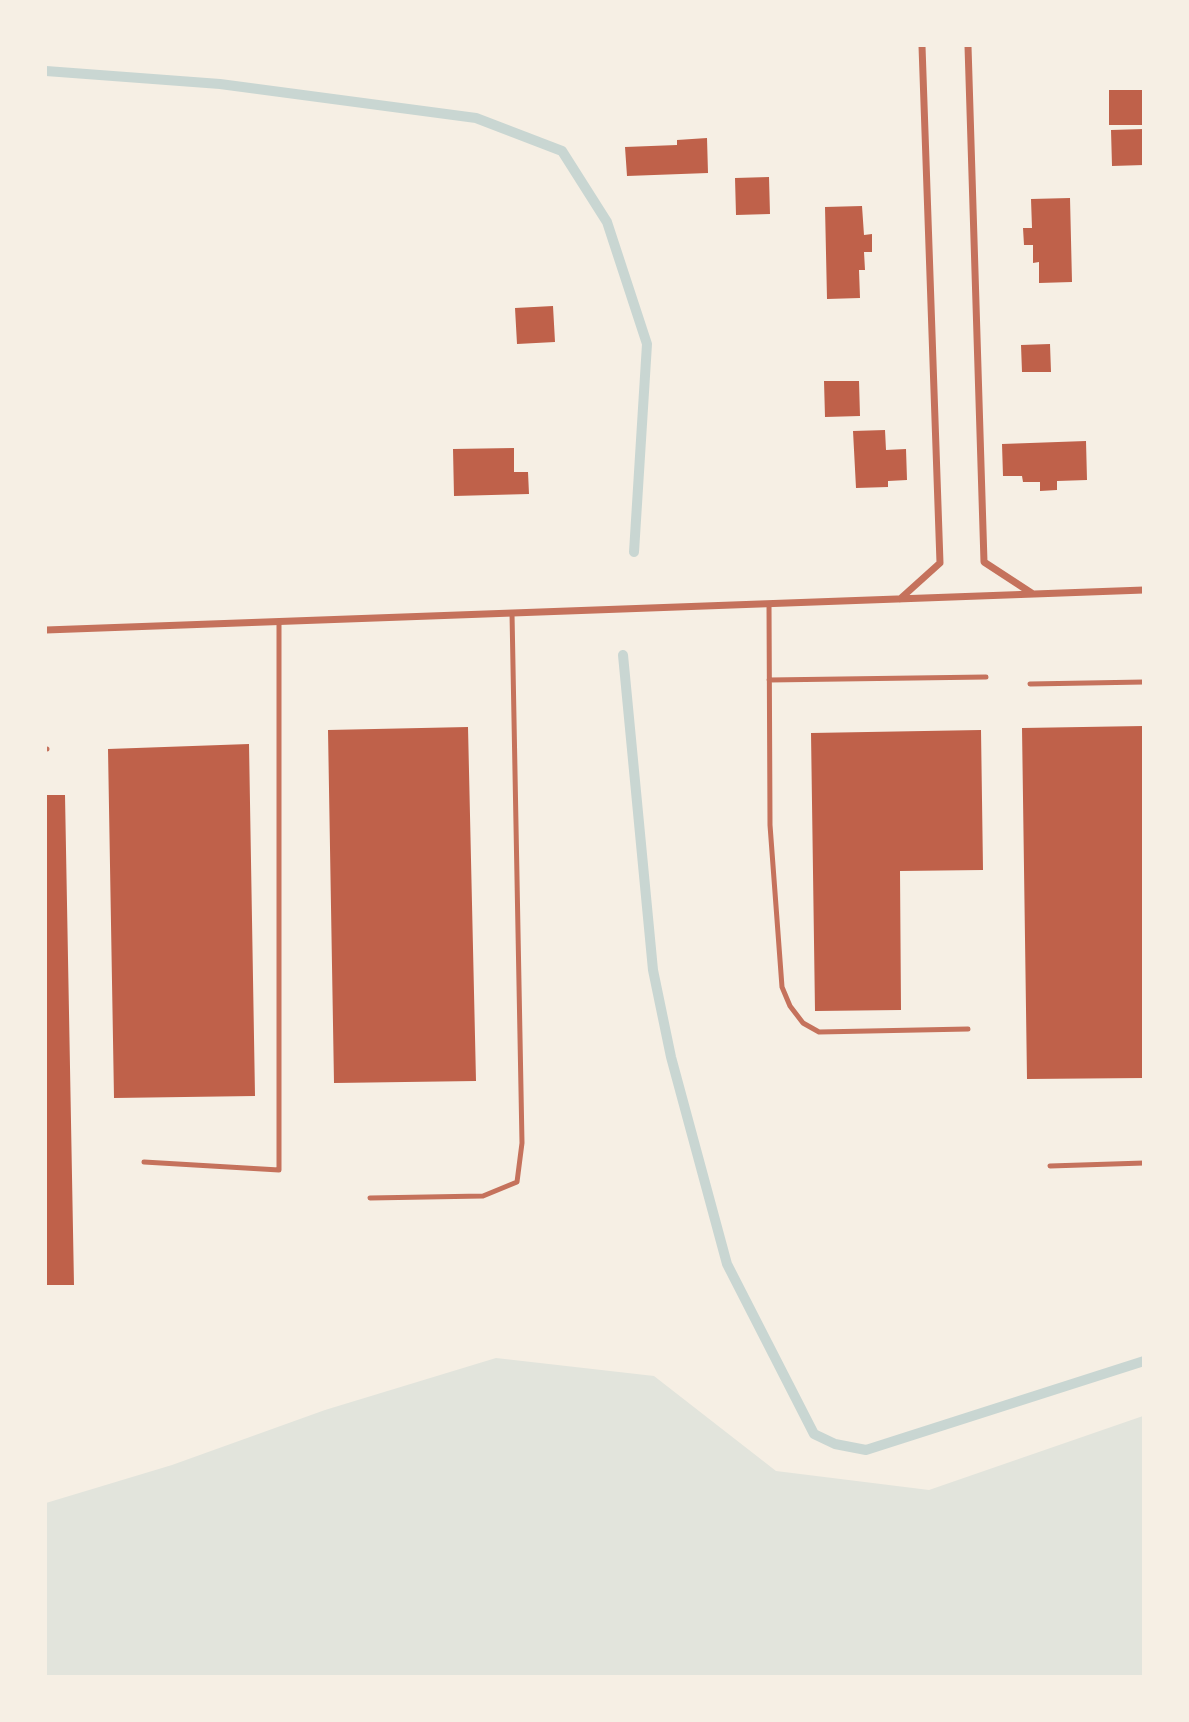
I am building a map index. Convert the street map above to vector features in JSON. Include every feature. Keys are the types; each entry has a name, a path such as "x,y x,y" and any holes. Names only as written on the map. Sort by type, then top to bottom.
{"street":[{"path":"900,599 940,563 922,46"},
{"path":"968,46 984,562 1034,594"},
{"path":"46,630 1143,590"}],"lane":[{"path":"769,604 769,825 782,987 790,1006 803,1023 819,1032 968,1029"},
{"path":"370,1198 483,1196 517,1182 522,1143 512,613"},
{"path":"144,1162 279,1170 279,621"},
{"path":"769,680 986,677"},
{"path":"1030,684 1143,682"},
{"path":"1050,1166 1143,1163"}],"shaded area":[{"path":"496,1358 654,1376 776,1471 929,1490 1143,1416 1143,1676 46,1676 46,1503 172,1465 325,1410"}],"building":[{"path":"1109,90 1144,90 1144,125 1109,125"},
{"path":"1144,129 1144,165 1112,166 1111,130"},
{"path":"707,138 708,173 627,176 625,147 677,145 677,140"},
{"path":"769,177 770,214 736,215 735,178"},
{"path":"1070,198 1072,282 1039,283 1039,262 1033,263 1033,245 1024,245 1023,228 1032,228 1031,199"},
{"path":"862,206 864,235 872,234 872,252 864,252 865,270 859,270 860,298 827,299 825,207"},
{"path":"553,306 555,342 517,344 515,308"},
{"path":"1050,344 1051,372 1022,372 1021,345"},
{"path":"824,381 859,381 860,416 825,417"},
{"path":"885,430 886,450 906,449 907,480 888,481 888,487 856,488 853,431"},
{"path":"1086,441 1087,480 1057,481 1057,490 1040,491 1040,482 1023,482 1022,476 1003,476 1002,444"},
{"path":"514,448 514,472 528,472 529,494 454,496 453,449"},
{"path":"1144,726 1144,1078 1027,1079 1022,728"},
{"path":"468,727 476,1081 334,1083 328,730"},
{"path":"981,730 983,870 900,871 901,1010 815,1011 811,733"},
{"path":"249,744 255,1096 114,1098 108,749"},
{"path":"46,795 65,795 74,1285 46,1285"}],"waterway":[{"path":"46,71 220,84 476,118 562,151 607,222 647,344 634,552"},
{"path":"623,655 653,970 671,1057 727,1264 814,1434 835,1444 866,1450 1144,1361"}]}
